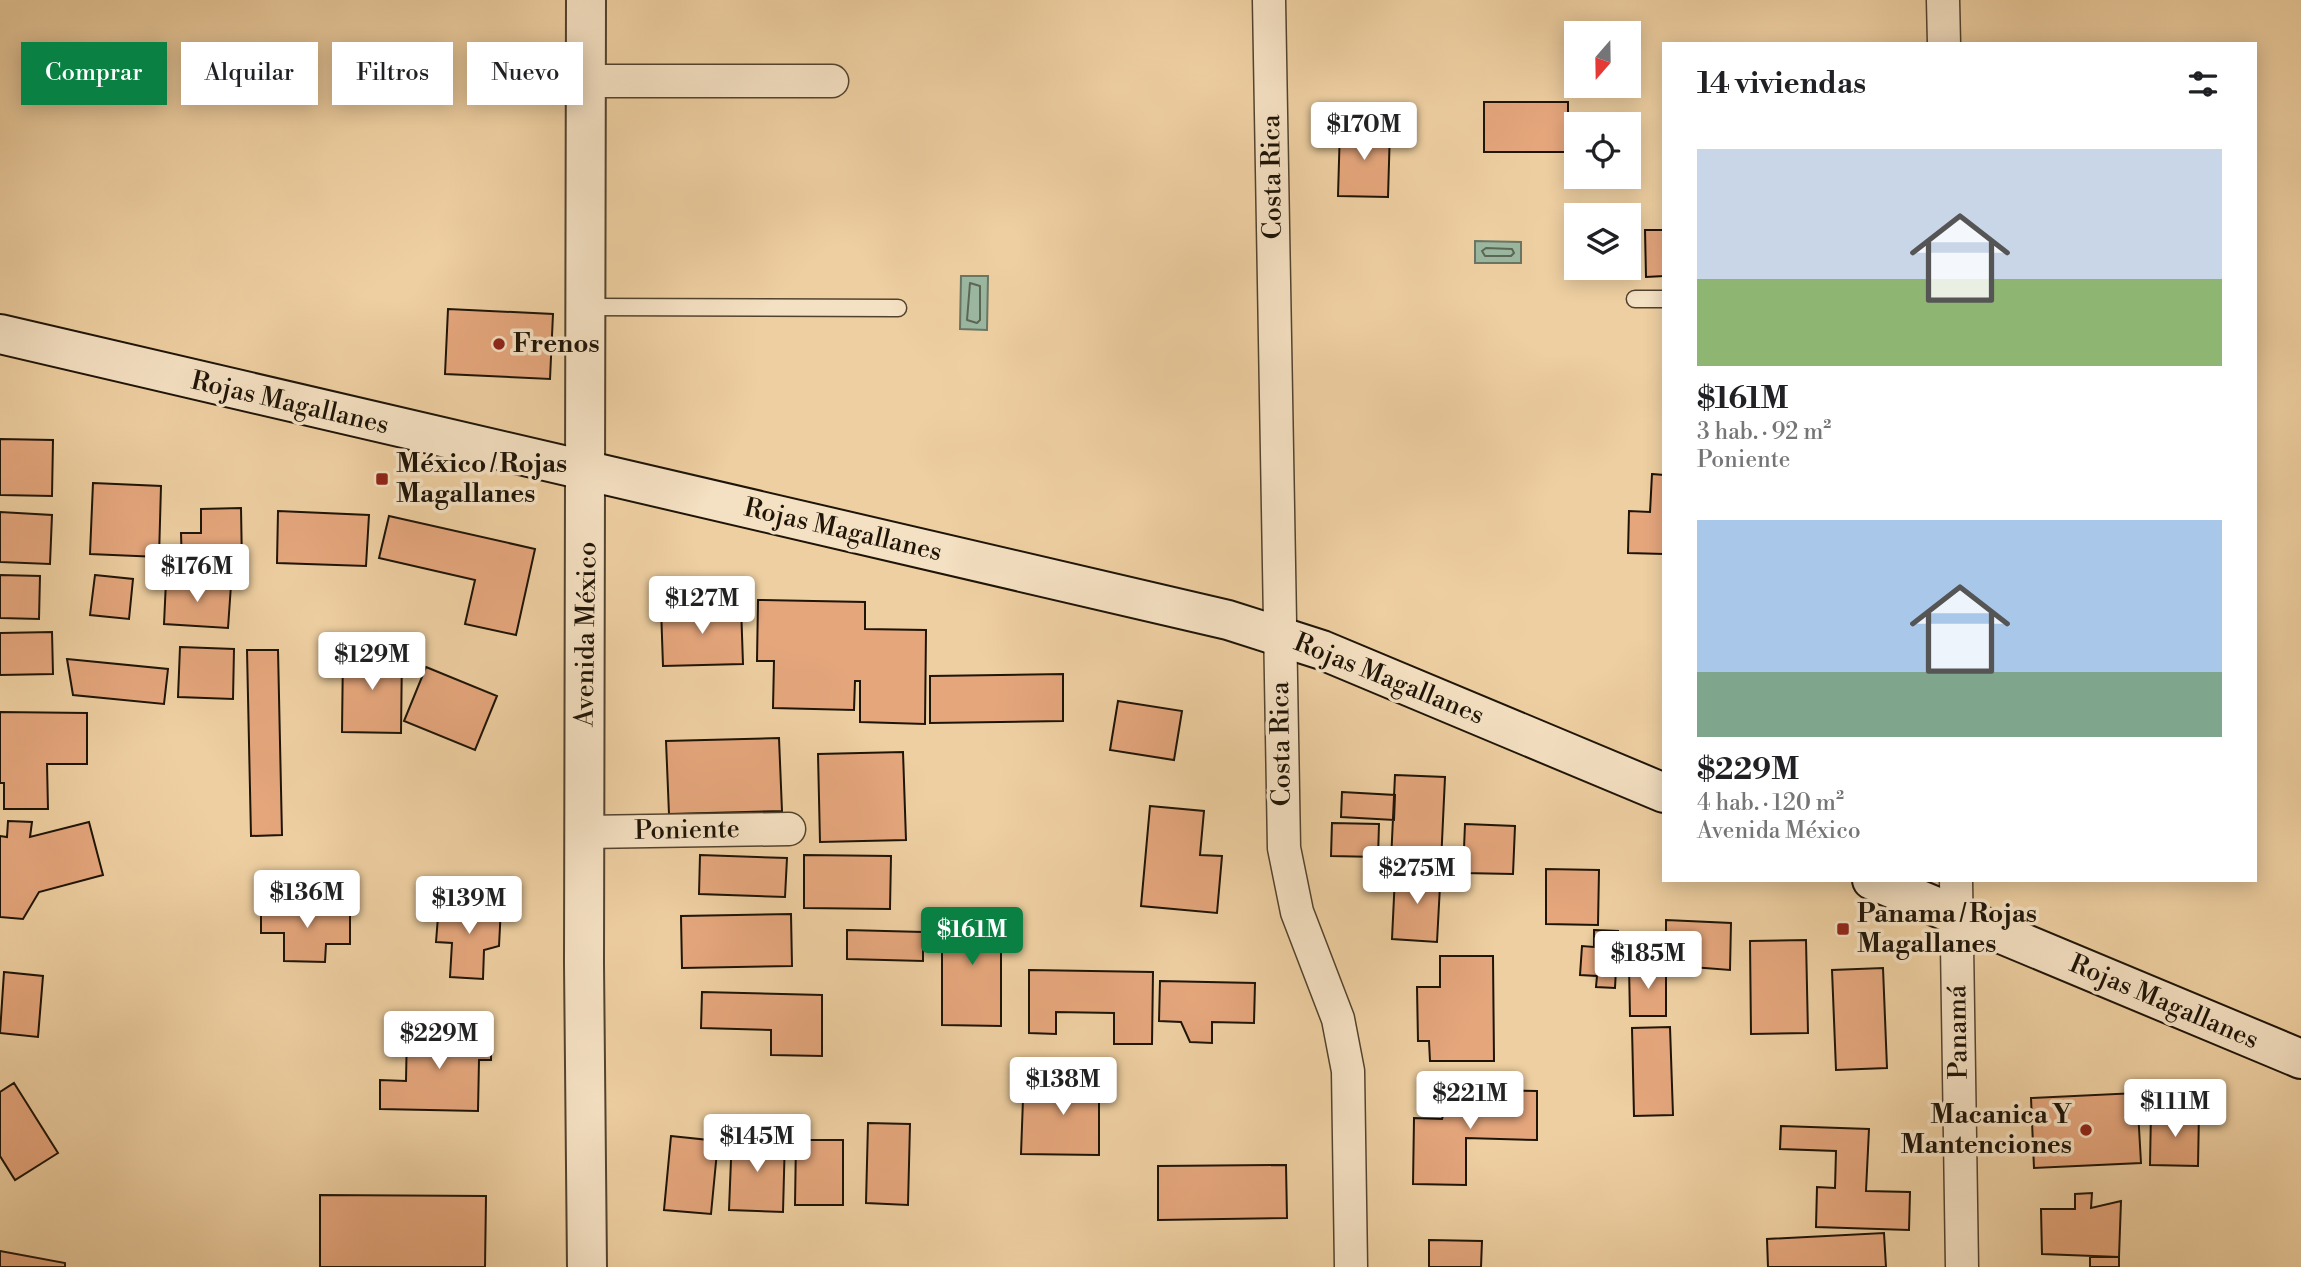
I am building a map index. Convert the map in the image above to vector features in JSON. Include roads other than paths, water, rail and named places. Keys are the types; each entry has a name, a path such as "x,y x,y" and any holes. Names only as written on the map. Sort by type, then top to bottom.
{"main road":[{"name":"Avenida México","path":"586,0 587,1267"},
{"name":"Rojas Magallanes","path":"0,334 587,473 1140,597 1278,634 1662,792"},
{"name":"Rojas Magallanes","path":"1881,882 1956,898 2301,1059"}],"street":[{"name":"Costa Rica","path":"1269,0 1282,807 1289,882 1306,940 1338,1018 1348,1071 1351,1267"},
{"path":"1943,0 1944,42"},
{"path":"586,81 832,82"},
{"name":"Poniente","path":"585,832 789,829"},
{"name":"Panamá","path":"1956,898 1962,1267"}],"lane":[{"path":"1635,299 1662,299"},
{"path":"587,307 898,308"}],"water":[{"path":"1475,241 1521,242 1521,263 1475,263"},
{"path":"961,276 988,276 987,330 960,329"}],"place":[{"name":"Frenos","path":"499,344"},
{"name":"México / Rojas Magallanes","path":"382,479"},
{"name":"Panama / Rojas Magallanes","path":"1843,929"},
{"name":"Macanica Y Mantenciones","path":"2086,1130"}]}
